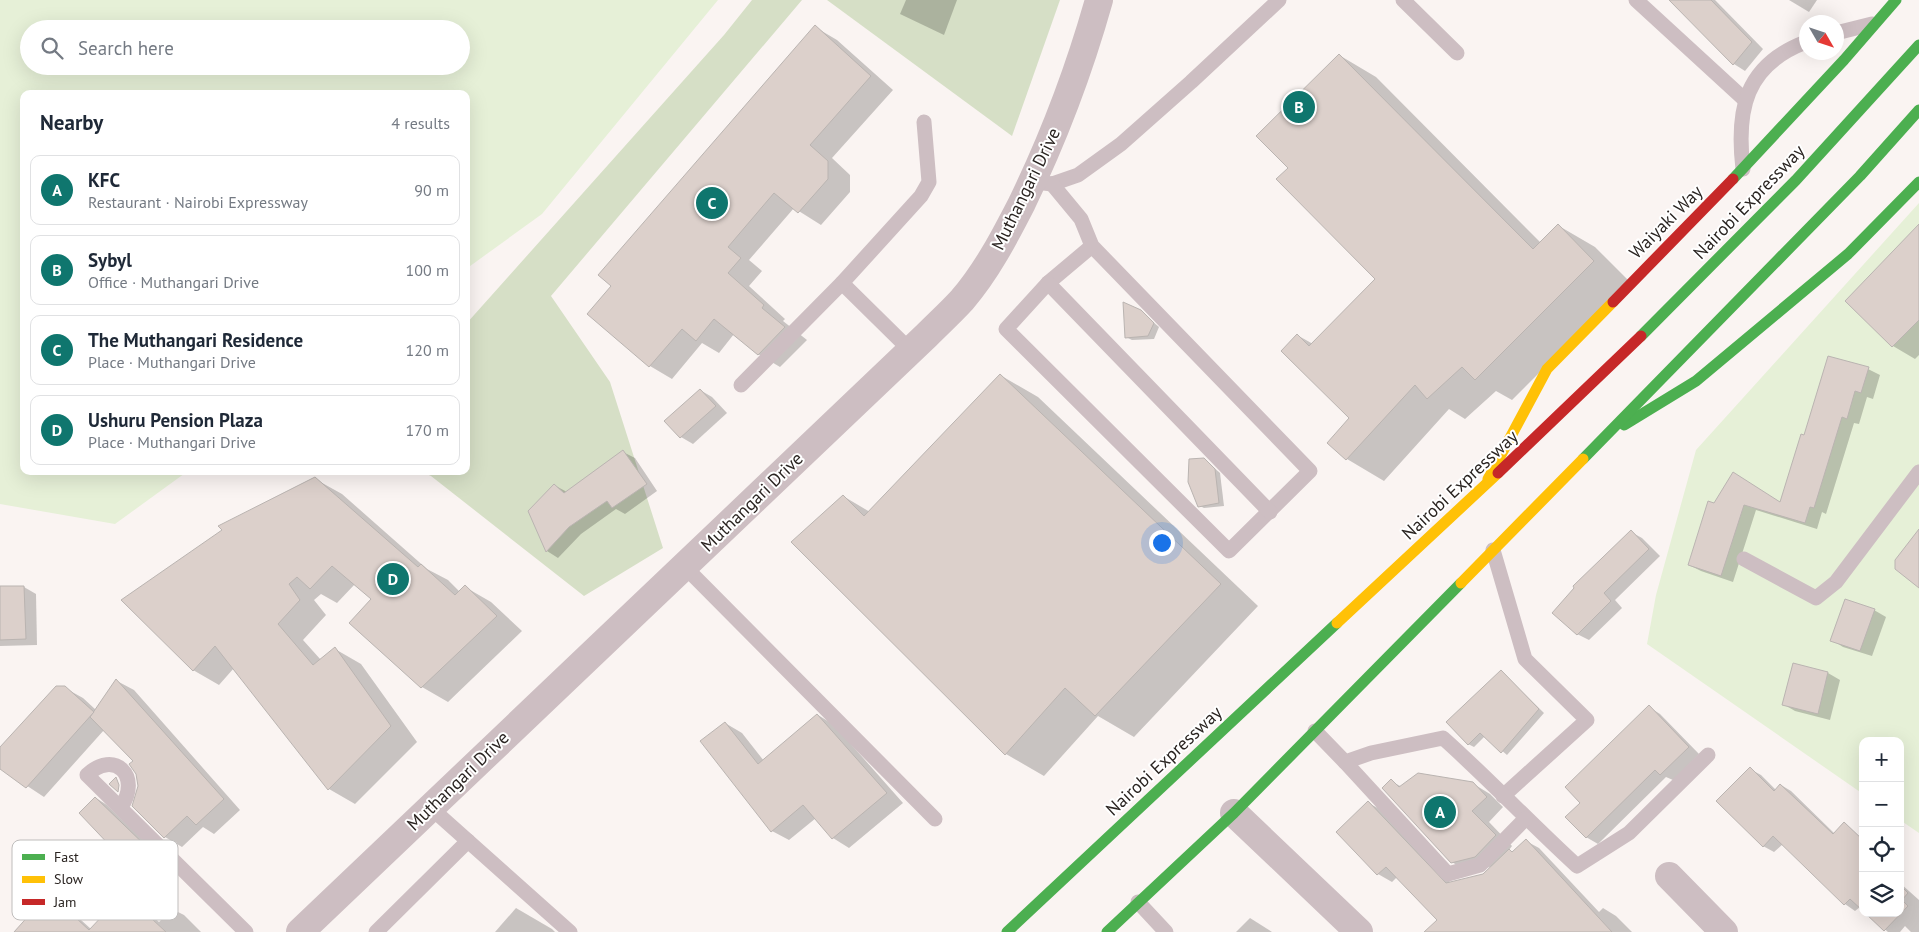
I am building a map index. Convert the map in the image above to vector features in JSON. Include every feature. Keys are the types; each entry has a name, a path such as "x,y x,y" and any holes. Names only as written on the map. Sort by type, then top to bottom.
{"main road":[{"name":"Waiyaki Way","path":"1485,485 1546,369 1743,169 1896,0"},
{"name":"Nairobi Expressway","path":"1007,932 1610,368 1775,201 1919,45"},
{"path":"1107,932 1234,813 1860,176 1919,110"},
{"path":"1602,439 1696,381 1848,254 1919,182"}],"street":[{"name":"Muthangari Drive","path":"300,932 911,351 963,298 1042,183 1065,106 1083,57 1098,0"},
{"path":"1234,813 1359,932"},
{"path":"1669,876 1722,931"}],"lane":[{"path":"1042,183 1078,175 1120,144 1192,82 1278,0"},
{"path":"1403,0 1457,53"},
{"path":"1636,0 1745,100"},
{"path":"1844,31 1876,24"},
{"path":"1743,169 1740,144 1745,100 1755,80 1767,67 1781,55 1799,46"},
{"path":"741,385 842,283 921,196 928,182 924,122"},
{"path":"1042,183 1081,219 1092,246 1310,471 1228,551 1006,329 1048,283 1092,246"},
{"path":"842,283 911,351"},
{"path":"1048,283 1270,512"},
{"path":"1744,559 1816,598 1836,582 1919,472"},
{"path":"1493,550 1526,659 1587,720 1503,796"},
{"path":"684,566 935,819"},
{"path":"1315,731 1448,874 1480,865 1525,819"},
{"path":"1345,762 1371,753 1443,738 1485,776 1525,819 1577,866 1629,833 1708,756"},
{"path":"121,807 154,840"},
{"path":"431,808 570,932"},
{"path":"376,932 468,841"},
{"path":"178,864 246,932"},
{"path":"1138,902 1166,932"}],"green space":[{"path":"0,0 718,0 542,214 470,266 470,90 20,90 20,475 182,475 115,524 0,504"},
{"path":"752,0 802,0 551,296 610,382 663,548 584,596 429,475 470,475 470,320 724,35"},
{"path":"827,0 1060,0 1012,136"},
{"path":"1919,203 1919,833 1904,823 1904,737 1859,737 1859,791 1647,644 1656,595 1696,450"}],"building":[{"path":"1669,0 1711,0 1752,42 1733,65"},
{"path":"815,25 871,76 810,145 828,161 828,179 798,213 774,193 728,247 741,258 728,273 764,305 762,308 785,327 758,355 714,319 696,341 682,329 649,367 587,314 611,286 598,275"},
{"path":"1339,54 1533,249 1558,224 1594,261 1475,380 1462,367 1427,399 1415,385 1346,460 1327,443 1349,418 1281,351 1297,334 1309,346 1375,279 1276,179 1288,168 1256,136"},
{"path":"1919,224 1919,320 1892,347 1845,301"},
{"path":"1123,302 1141,310 1154,323 1148,336 1125,338"},
{"path":"1828,356 1869,367 1861,393 1855,391 1847,419 1842,417 1814,508 1810,507 1805,523 1744,505 1721,576 1688,565 1708,501 1714,503 1733,472 1780,502 1801,434 1804,435"},
{"path":"1000,374 1221,584 1095,716 1065,688 1005,755 791,542 843,495 864,516"},
{"path":"700,389 716,406 680,438 664,421"},
{"path":"623,450 647,484 612,508 607,501 569,527 546,552 528,511 554,484 564,493"},
{"path":"1204,458 1215,469 1219,503 1198,507 1188,482 1189,459"},
{"path":"315,477 418,567 421,564 455,595 465,585 497,616 421,688 349,623 371,599 332,566 310,589 297,577 289,584 300,600 278,624 313,665 335,647 391,726 328,790 215,646 193,671 121,600 222,530 218,526"},
{"path":"1919,529 1919,588 1895,569 1895,560"},
{"path":"1631,530 1649,549 1604,593 1611,601 1577,635 1552,613 1574,588 1573,586"},
{"path":"0,586 24,586 26,639 0,640"},
{"path":"1845,599 1875,609 1860,651 1830,641"},
{"path":"1793,663 1828,672 1818,714 1782,705"},
{"path":"1501,670 1539,709 1501,753 1480,733 1468,745 1446,722"},
{"path":"116,679 224,799 196,825 187,816 164,838 132,806 138,786 136,774 129,764 133,761 90,717"},
{"path":"56,686 65,686 94,712 26,788 0,769 0,747"},
{"path":"1649,705 1689,747 1660,775 1655,770 1586,838 1565,817 1580,803 1565,787"},
{"path":"817,714 887,793 832,839 803,805 771,832 700,741 725,722 758,764"},
{"path":"1750,767 1774,791 1780,784 1833,834 1844,822 1859,836 1859,907 1850,899 1844,905 1773,836 1763,847 1716,801"},
{"path":"1418,773 1473,782 1487,797 1472,811 1496,835 1475,857 1451,863 1382,788 1391,779 1399,787"},
{"path":"116,777 119,785 118,792 109,784"},
{"path":"95,797 140,840 105,840 79,813"},
{"path":"1368,801 1446,883 1483,874 1509,849 1512,852 1526,839 1612,932 1424,932 1437,920 1386,867 1377,875 1336,832"},
{"path":"1904,889 1908,893 1904,898"},
{"path":"1904,902 1908,906 1904,910"},
{"path":"1869,917 1897,917 1884,931"},
{"path":"25,920 78,920 89,930 98,920 153,920 166,932 14,932"}],"traffic: fast":[{"path":"1733,179 1844,60 1896,0"},
{"path":"1641,336 1796,180 1919,45"},
{"path":"1583,459 1860,176 1919,110"},
{"path":"1624,425 1696,381 1848,254 1919,182"},
{"path":"1107,932 1234,813 1461,583"},
{"path":"1007,932 1337,623"}],"traffic: slow":[{"path":"1488,479 1547,369 1613,302"},
{"path":"1461,583 1583,459"},
{"path":"1337,623 1498,473"}],"traffic: jam":[{"path":"1613,302 1733,179"},
{"path":"1498,473 1641,336"}],"place":[{"name":"Sybyl","path":"1299,107"},
{"name":"The Muthangari Residence","path":"712,203"},
{"name":"Ushuru Pension Plaza","path":"393,579"},
{"name":"KFC","path":"1440,812"}]}
